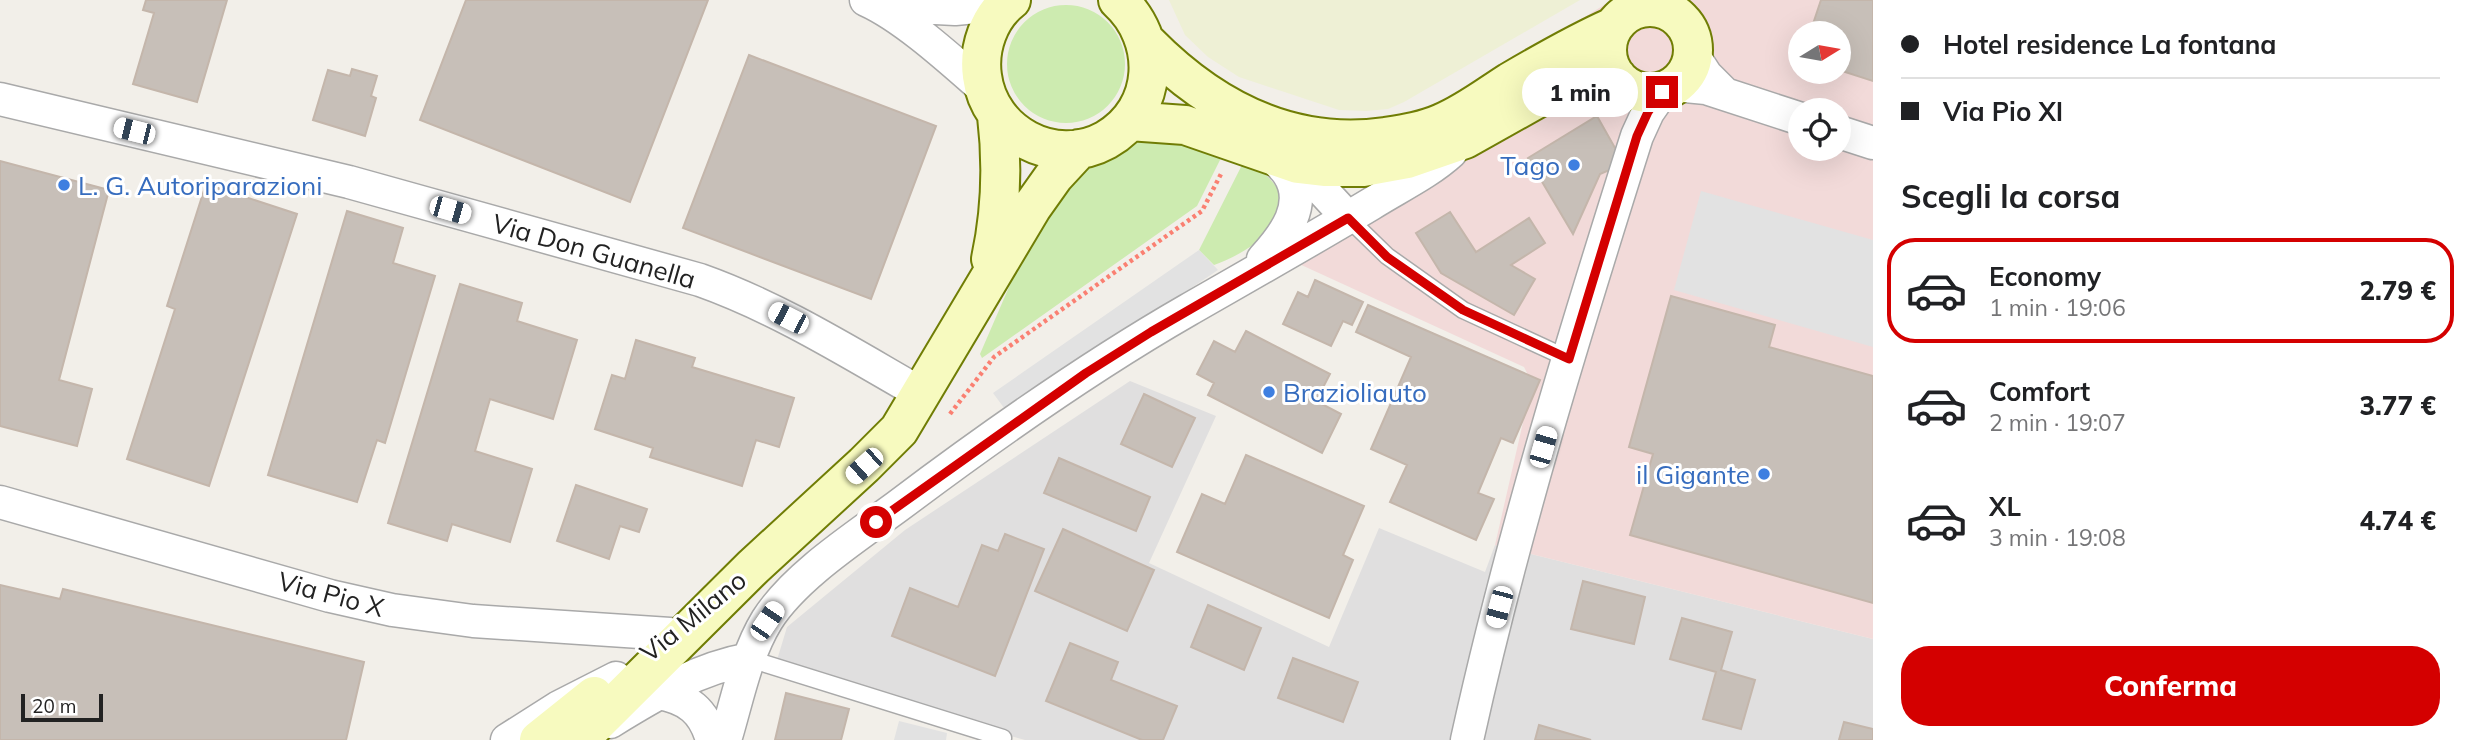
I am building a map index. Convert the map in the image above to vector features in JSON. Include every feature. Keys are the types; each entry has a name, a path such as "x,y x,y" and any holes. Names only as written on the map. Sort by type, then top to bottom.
{"main road":[{"path":"985,285 997,231 1000,158 990,102 980,66 983,43 992,22 1009,2"},
{"path":"1131,14 1180,75 1200,91 1245,114 1301,135 1327,139 1353,140 1410,133 1441,124 1549,58 1613,27 1623,16 1655,3 1677,16 1667,61"},
{"path":"990,102 1013,132 1033,144 1056,150 1079,149 1106,139 1129,121 1143,97 1150,71 1131,14"},
{"path":"1613,27 1609,38 1608,62 1667,61"},
{"path":"1129,121 1185,125 1285,160 1346,168 1378,165 1419,156 1465,139 1570,80 1667,61"},
{"path":"753,567 899,430 934,408 985,285 1040,195 1079,149"},
{"name":"Via Milano","path":"539,740 753,567"},
{"name":"Via Milano","path":"581,740 753,567"}],"street":[{"path":"871,2 954,9 1009,2"},
{"path":"871,2 943,54 990,102"},
{"path":"1467,740 1509,567 1637,136 1640,109 1667,61 1696,86 1788,115"},
{"name":"Via Don Guanella","path":"0,99 349,182 678,274 745,296 788,318 934,408"},
{"path":"1851,136 1873,143"},
{"path":"724,740 762,631 775,609 790,592 835,552 1086,373 1434,165 1465,139"},
{"path":"1285,160 1348,218"},
{"path":"1246,278 1284,235 1294,209 1295,197 1285,160"},
{"name":"Via Pio X","path":"0,502 330,596 392,610 473,621 670,634"},
{"path":"581,740 658,693 713,668 746,671"},
{"path":"507,740 559,706 616,678"},
{"path":"658,693 674,696 692,705 705,720 712,740"}],"lane":[{"path":"1348,218 1387,257 1463,310 1569,359"},
{"path":"746,671 1003,738"}],"path":[{"path":"934,408 957,403 994,357 1202,211 1227,164"}],"shaded area":[{"path":"1612,0 1873,0 1873,639 1495,545 1532,383 1524,367 1297,263 1554,36"},
{"path":"1701,191 1873,240 1873,347 1674,290"},
{"path":"1199,250 1218,270 1007,412 993,393"},
{"path":"1130,381 1216,416 1149,563 1329,647 1379,528 1485,572 1495,545 1873,639 1873,740 1025,740 774,670 787,627 905,530"},
{"path":"899,721 947,733 946,740 894,740"}],"green space":[{"path":"1169,0 1580,0 1404,102 1388,109 1366,111 1339,110 1239,77 1208,57 1185,35"},
{"path":"1066,5 1099,15 1115,31 1125,64 1115,97 1099,113 1066,123 1033,113 1017,97 1007,64 1017,31 1033,15"},
{"path":"1137,138 1225,150 1197,206 982,358 980,354 1035,227 1076,174"},
{"path":"1245,159 1267,175 1277,188 1282,201 1281,214 1264,237 1238,254 1214,265 1199,250"}],"building":[{"path":"146,0 227,0 197,102 133,84 154,13 143,10"},
{"path":"466,0 708,0 630,202 420,120"},
{"path":"1821,0 1873,0 1873,81 1852,74 1852,21 1814,21"},
{"path":"749,55 936,126 871,299 683,228"},
{"path":"352,69 377,76 371,96 376,98 365,136 313,120 328,70 350,76"},
{"path":"1597,116 1619,155 1614,168 1600,174 1573,234 1528,158"},
{"path":"0,161 109,190 59,380 92,389 77,446 0,426"},
{"path":"206,184 297,214 209,486 127,459 175,309 167,306"},
{"path":"347,211 403,228 393,263 435,276 385,443 377,440 357,502 268,475"},
{"path":"1450,212 1476,252 1529,218 1545,243 1511,265 1535,279 1514,315 1441,273 1416,233"},
{"path":"1315,280 1363,302 1352,325 1343,321 1331,346 1283,324 1298,292 1308,297"},
{"path":"460,284 522,303 517,321 577,340 553,419 490,399 475,451 532,469 510,542 452,524 447,541 388,523"},
{"path":"1671,296 1775,325 1769,347 1873,376 1873,603 1630,535 1653,454 1629,447"},
{"path":"1368,305 1540,380 1513,443 1501,438 1478,493 1494,499 1476,540 1390,502 1407,465 1371,449 1411,357 1356,332"},
{"path":"1246,331 1330,374 1316,401 1341,414 1322,453 1208,395 1214,383 1197,374 1214,341 1235,352"},
{"path":"636,340 695,358 692,367 794,398 779,447 756,440 742,486 650,457 653,448 595,429 612,375 625,379"},
{"path":"1144,394 1195,418 1172,467 1121,444"},
{"path":"1246,455 1364,506 1343,555 1353,560 1329,618 1177,552 1202,494 1225,504"},
{"path":"1059,458 1150,497 1136,531 1044,493"},
{"path":"576,485 647,509 639,532 620,526 609,559 557,541"},
{"path":"1063,529 1154,570 1127,631 1035,591"},
{"path":"1005,534 1044,549 995,676 892,636 910,588 958,607 982,545 998,551"},
{"path":"1583,581 1645,597 1634,644 1571,629"},
{"path":"0,585 60,599 63,589 364,662 346,740 0,740"},
{"path":"1208,605 1261,628 1244,670 1191,647"},
{"path":"1682,618 1732,632 1721,670 1755,680 1741,729 1703,719 1716,672 1670,659"},
{"path":"1070,643 1118,662 1111,680 1177,706 1163,740 1142,740 1046,701"},
{"path":"1293,658 1358,682 1343,722 1278,698"},
{"path":"786,693 849,709 841,740 775,740"},
{"path":"1844,722 1873,729 1873,740 1839,740"},
{"path":"1539,725 1591,740 1535,740"}],"place":[{"name":"Tago","path":"1574,165"},
{"name":"L. G. Autoriparazioni","path":"64,185"},
{"name":"Brazioliauto","path":"1269,392"},
{"name":"il Gigante","path":"1764,474"}],"route":[{"path":"876,522 1086,373 1151,332 1348,218 1387,257 1463,310 1569,359 1637,136 1648,112 1662,92"}]}
